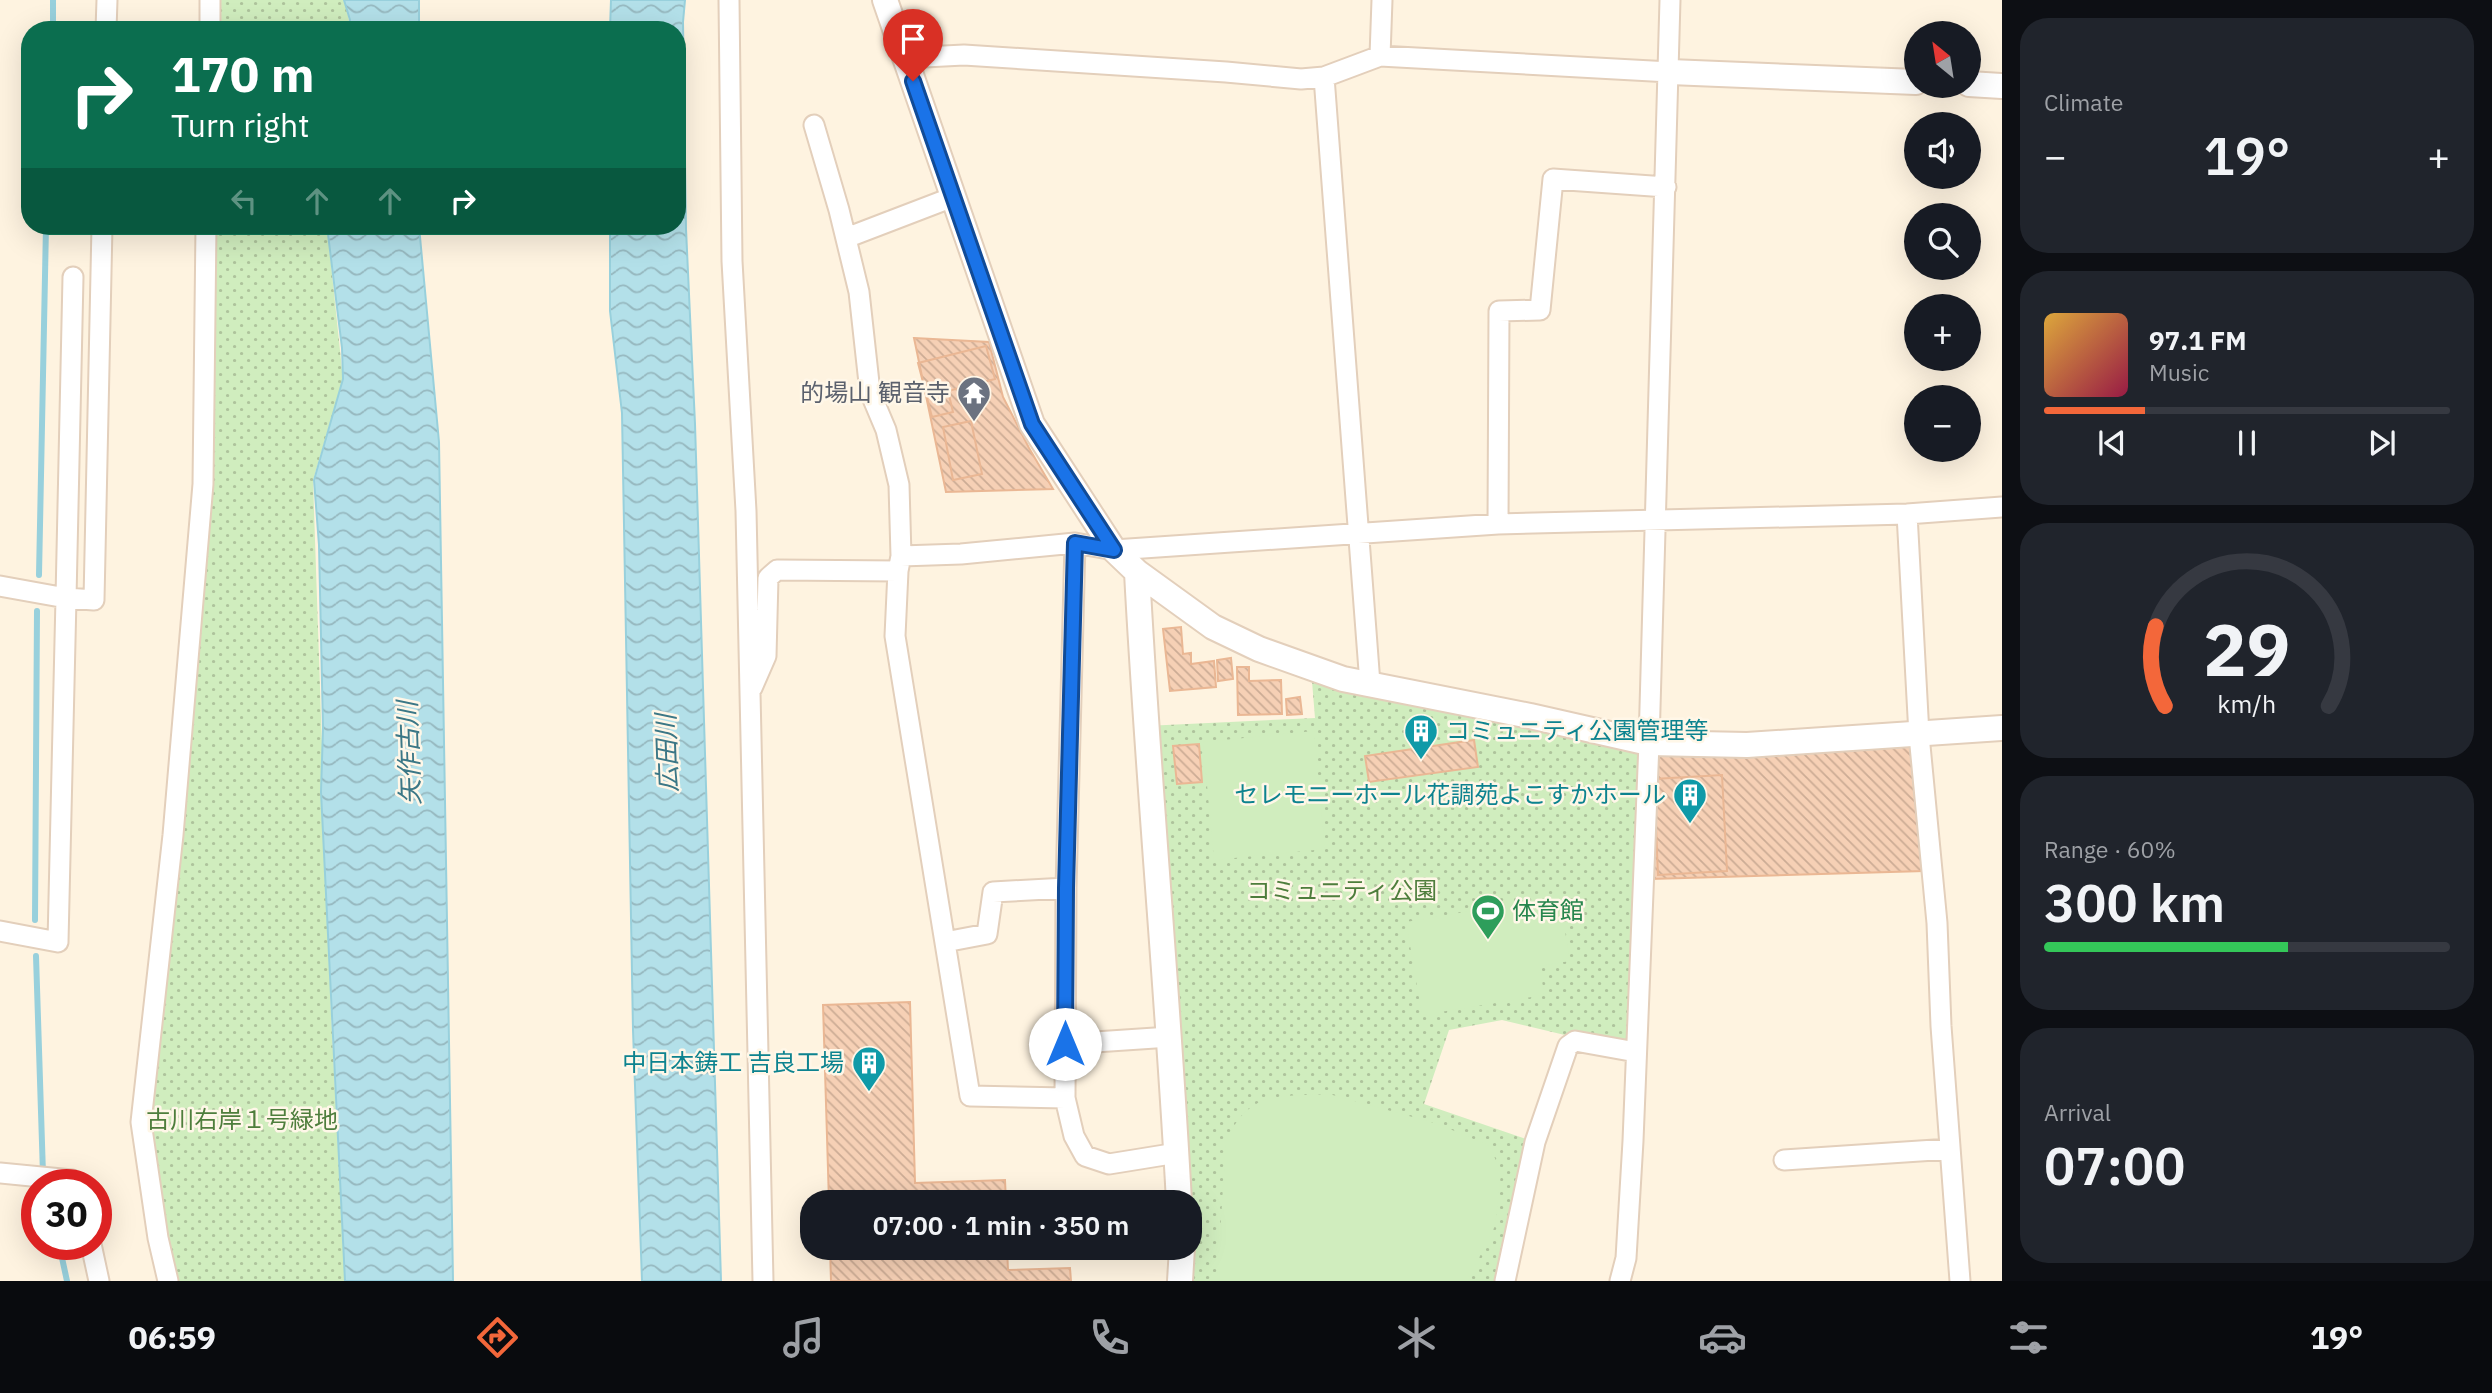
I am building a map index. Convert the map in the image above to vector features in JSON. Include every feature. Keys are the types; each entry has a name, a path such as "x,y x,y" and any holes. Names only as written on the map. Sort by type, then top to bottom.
{"street":[{"path":"106,21 107,0"},
{"path":"210,0 210,21"},
{"path":"729,0 732,261 746,511 763,1281"},
{"path":"885,0 1032,424 1114,550 1137,572 1213,627 1259,649 1311,669 1649,743 1747,745 1919,735 2002,727"},
{"path":"1380,55 1382,0"},
{"path":"1620,1281 1626,1258 1649,743 1670,0"},
{"path":"905,58 964,55 1301,79 1324,77 1380,55 1670,72 1904,82"},
{"path":"1324,77 1370,684"},
{"path":"1981,85 2002,86"},
{"path":"814,125 859,292 870,392 886,430 898,485 899,563 895,636 970,1096 1065,1098"},
{"path":"1498,524 1499,311 1540,310 1553,179 1665,187"},
{"path":"846,238 953,197"},
{"path":"0,586 66,598 94,600 102,235"},
{"path":"168,1281 158,1238 141,1122 173,835 203,484 206,235"},
{"path":"0,931 58,942 73,276"},
{"path":"749,695 766,656 768,578 777,570 899,563 1075,543 1114,550 1498,524 1907,514 2002,507"},
{"path":"1907,514 1919,735 1937,923 1941,1026 1960,1281"},
{"path":"1075,543 1066,888 1065,1098 1074,1136 1085,1156 1109,1164 1177,1153"},
{"path":"1137,572 1145,726 1179,1190"},
{"path":"945,942 987,934 993,892 1066,888"},
{"path":"1065,1044 1170,1037"},
{"path":"1505,1281 1535,1142 1567,1046 1575,1041 1636,1052"},
{"path":"1784,1160 1950,1149"},
{"path":"0,1173 21,1175"},
{"path":"94,1260 99,1281"},
{"path":"1180,1281 1183,1260"}],"green space":[{"path":"212,0 344,0 349,20 349,21 212,21"},
{"name":"古川右岸１号緑地","path":"211,235 328,235 343,379 313,480 331,1014 345,1281 176,1281 147,1122"},
{"name":"コミュニティ公園","path":"1311,669 1649,743 1636,1052 1502,1020 1449,1030 1424,1104 1535,1142 1505,1281 1180,1281 1186,1260 1202,1260 1202,1190 1189,1190 1145,726 1315,718"},
{"path":"1314,731 1325,849 1214,860 1203,742"},
{"name":"体育館","path":"1559,896 1570,961 1540,966 1544,995 1422,1015 1406,922"},
{"path":"1329,1094 1438,1124 1490,1146 1501,1173 1495,1226 1470,1276 1464,1281 1217,1281 1226,1141 1235,1124 1245,1112 1268,1099"}],"water":[{"path":"344,0 419,0 419,21 350,20"},
{"path":"611,0 685,0 683,21 610,21"},
{"name":"広田川","path":"686,229 695,424 721,1281 642,1281 633,1030 622,413 610,311 610,235 686,235"},
{"name":"矢作古川","path":"328,235 420,235 439,442 453,1281 345,1281 321,792 323,728 319,545 314,480 343,379 342,348"}],"building":[{"name":"的場山 観音寺","path":"914,338 989,342 1003,397 1053,489 946,492"},
{"name":"的場山 観音寺","path":"986,346 995,379 948,391 953,412 932,417 918,363"},
{"path":"971,421 982,474 953,480 943,427"},
{"path":"1181,627 1183,654 1191,653 1191,664 1214,661 1216,687 1170,691 1163,629"},
{"path":"1231,658 1233,679 1218,681 1217,660"},
{"path":"1237,667 1249,667 1249,681 1281,680 1282,714 1238,715"},
{"path":"1300,697 1302,714 1287,715 1286,699"},
{"name":"コミュニティ公園管理等","path":"1474,740 1478,767 1369,782 1365,756"},
{"name":"セレモニーホール花調苑よこすかホール","path":"1911,741 1924,871 1651,879 1659,753"},
{"path":"1199,744 1202,782 1177,784 1173,746"},
{"name":"セレモニーホール花調苑よこすかホール","path":"1722,775 1727,871 1658,875 1654,779"},
{"name":"中日本鋳工 吉良工場","path":"910,1002 915,1183 1005,1180 1005,1190 829,1190 823,1005"},
{"path":"830,1260 1008,1260 1008,1270 1070,1268 1071,1281 831,1281"}],"waterway":[{"path":"53,0 53,21"},
{"path":"39,575 46,235"},
{"path":"35,920 37,611"},
{"path":"36,956 43,1169"},
{"path":"62,1260 67,1281"}],"place":[{"name":"的場山 観音寺","path":"974,423"},
{"name":"コミュニティ公園管理等","path":"1421,761"},
{"name":"セレモニーホール花調苑よこすかホール","path":"1690,825"},
{"name":"体育館","path":"1488,941"},
{"name":"中日本鋳工 吉良工場","path":"869,1093"}],"route":[{"path":"913,81 1032,424 1114,550 1075,543 1066,888 1065,1044"}]}
